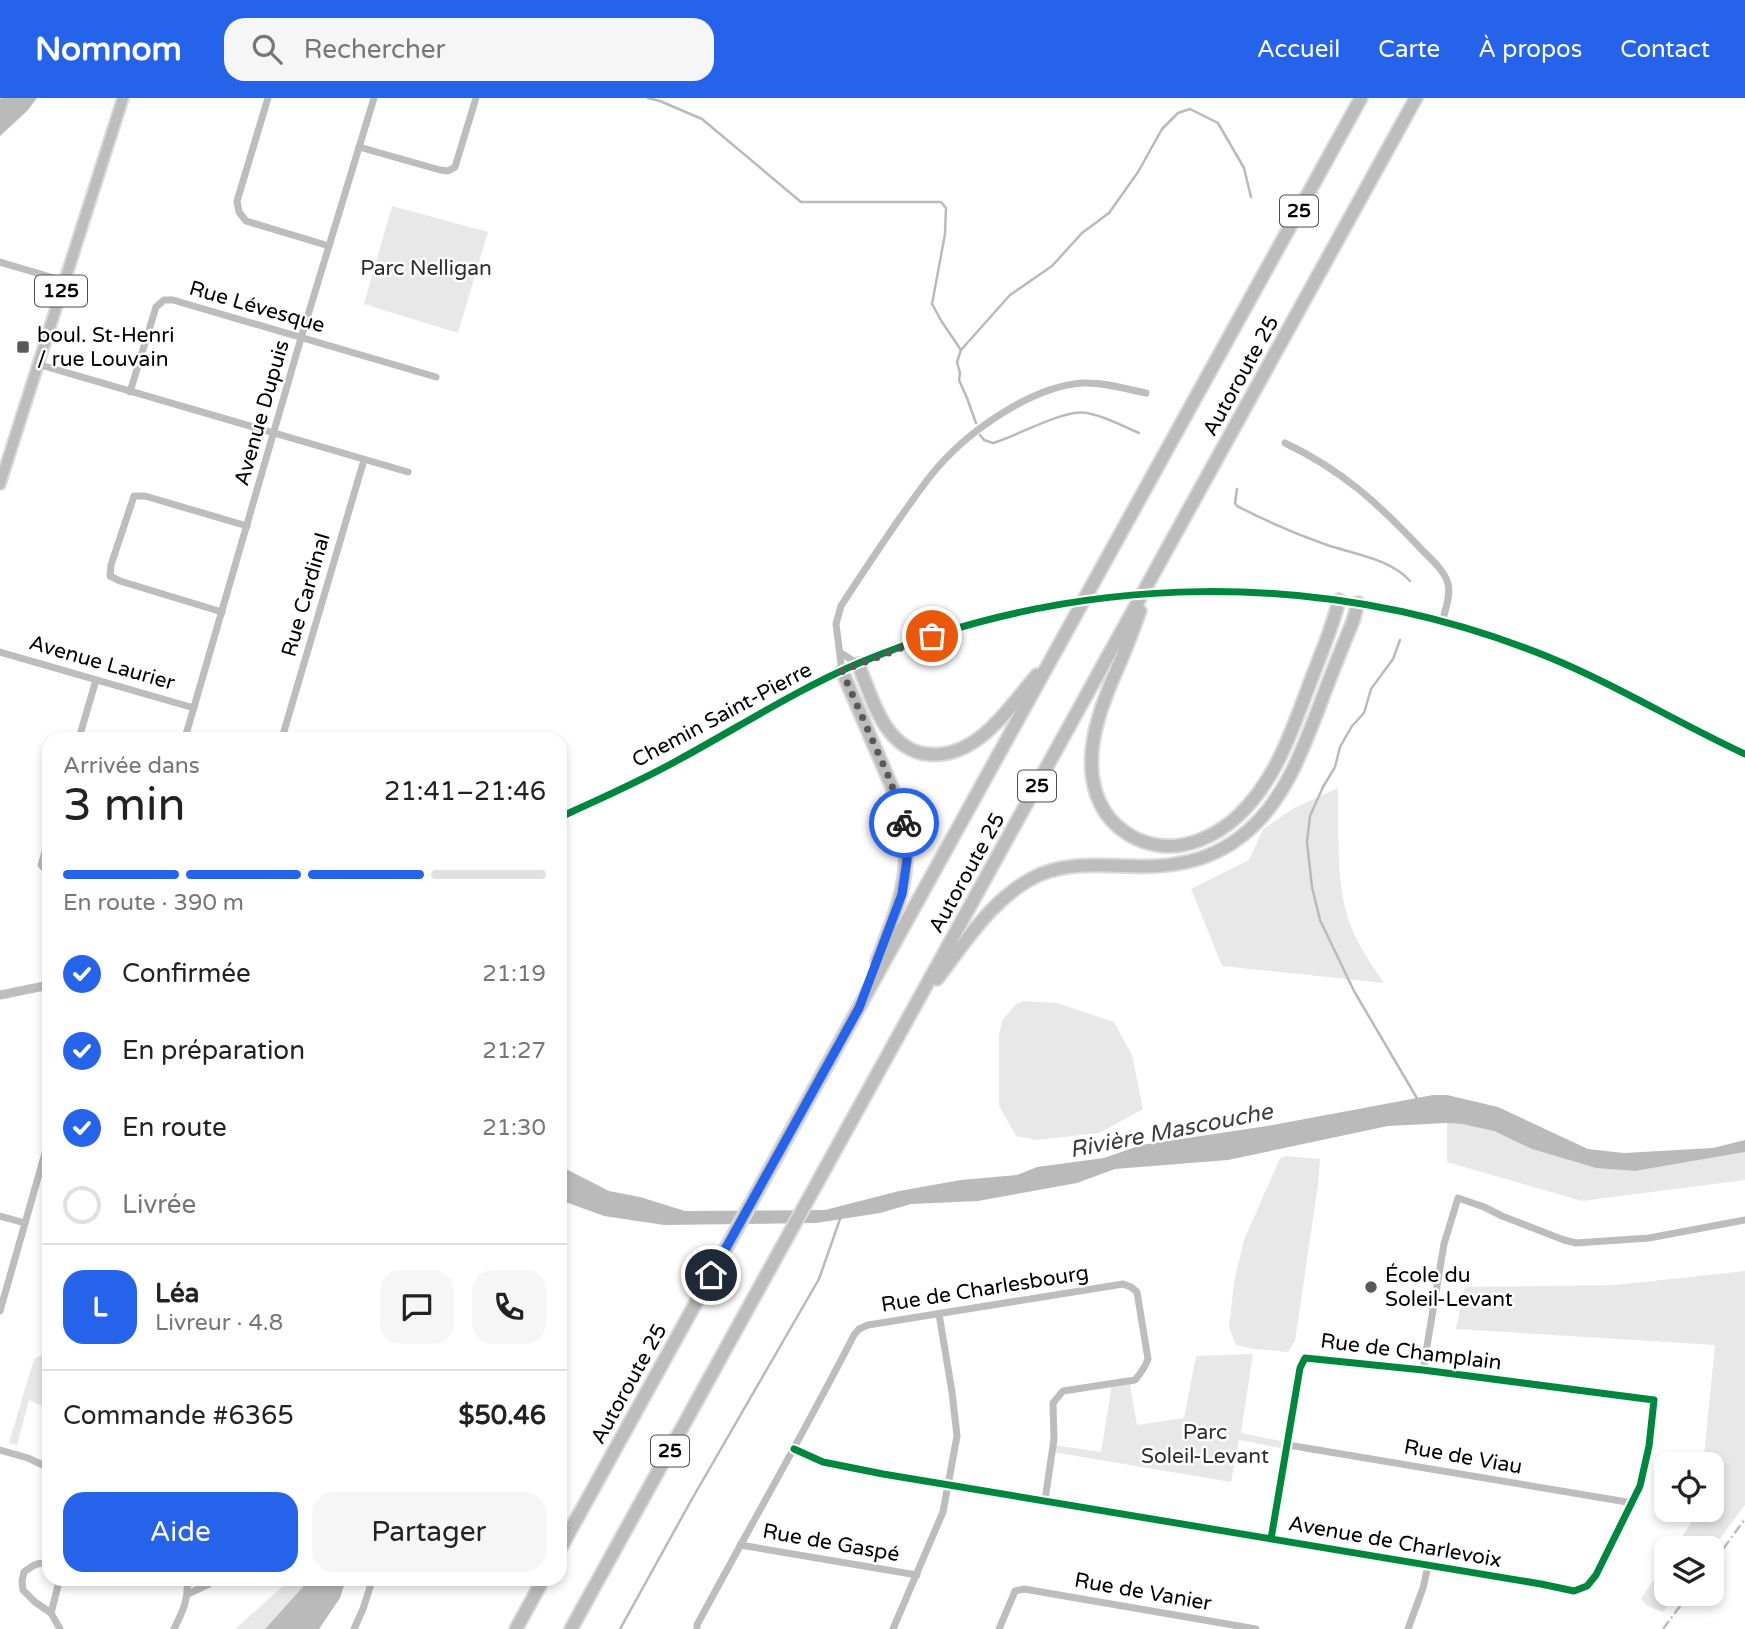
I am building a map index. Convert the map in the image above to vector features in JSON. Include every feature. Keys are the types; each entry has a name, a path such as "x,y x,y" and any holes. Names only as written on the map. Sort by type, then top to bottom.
{"highway":[{"name":"Autoroute 25","path":"567,1536 1361,98"},
{"name":"Autoroute 25","path":"571,1629 1416,98"},
{"path":"1160,562 1103,701 1092,762 1097,795 1110,818 1131,835 1155,845 1181,845 1198,841 1239,816 1256,796 1286,744 1339,600"},
{"path":"913,1009 985,918 1007,896 1030,880 1048,872 1078,866 1150,867 1188,863 1216,852 1244,835 1269,808 1293,770 1358,603"},
{"path":"859,664 879,715 890,732 910,749 934,755 960,750 978,738 997,721 1053,656"},
{"path":"842,671 898,802 907,851 899,902 859,1008"},
{"path":"516,1629 540,1586"}],"main road":[{"name":"125","path":"0,484 123,98"}],"street":[{"path":"268,98 237,201 239,212 246,220 329,246"},
{"name":"Avenue Dupuis","path":"187,732 374,98"},
{"path":"359,147 448,171 455,167 476,98"},
{"path":"0,262 64,281"},
{"name":"Rue Lévesque","path":"130,392 156,307 164,300 173,300 436,377"},
{"path":"37,364 408,472"},
{"name":"Chemin Saint-Pierre","path":"842,671 836,624 841,606 919,491 938,467 962,444 1015,406 1054,388 1090,383 1146,393"},
{"path":"1285,443 1321,461 1354,484 1430,558 1448,585 1442,621"},
{"name":"Rue Cardinal","path":"284,732 364,460"},
{"path":"222,612 120,581 110,576 111,565 134,496 145,496 247,526"},
{"name":"Chemin Saint-Pierre","path":"567,814 660,770 842,671 909,644 962,626 1034,609 1117,596 1192,591 1279,594 1339,600 1442,621 1574,668 1745,754"},
{"name":"Avenue Laurier","path":"0,652 194,708"},
{"path":"841,653 859,664"},
{"path":"81,732 96,680"},
{"path":"0,995 42,986"},
{"path":"0,1311 42,1164"},
{"path":"1423,1370 1444,1244 1458,1198 1576,1243 1649,1238 1745,1220"},
{"path":"0,1216 25,1223"},
{"name":"Rue de Charlesbourg","path":"696,1629 859,1329 869,1325 1123,1284 1131,1287 1137,1293 1148,1359 1146,1366 1135,1380 1063,1391 1053,1403 1054,1439 1045,1500"},
{"path":"893,1629 943,1512 957,1436 939,1314"},
{"name":"Rue de Champlain","path":"1271,1539 1300,1368 1305,1358 1423,1370 1654,1400"},
{"name":"Avenue de Charlevoix","path":"794,1450 823,1462 1574,1591 1587,1586 1596,1575 1633,1503 1640,1486 1649,1446 1654,1400"},
{"name":"Rue de Viau","path":"1288,1444 1633,1503"},
{"path":"0,1450 42,1464"},
{"name":"Rue de Gaspé","path":"740,1545 917,1576"},
{"path":"42,1563 24,1572 23,1590 51,1613 61,1629"},
{"path":"1408,1629 1428,1566"},
{"path":"51,1613 58,1586"},
{"path":"174,1629 188,1594 188,1586"},
{"path":"188,1594 205,1586"},
{"path":"354,1629 371,1586"},
{"name":"Rue de Vanier","path":"999,1629 1015,1591 1024,1589 1256,1629"}],"green space":[{"name":"Parc Nelligan","path":"392,206 488,232 458,333 364,304"},
{"path":"1338,788 1339,858 1346,910 1358,942 1384,983 1222,966 1191,889 1249,860 1263,829 1294,808"},
{"path":"1024,1001 1057,1003 1114,1022 1132,1055 1143,1109 1099,1133 1037,1140 1016,1136 999,1106 999,1036 1002,1021 1016,1004"},
{"path":"1447,1123 1494,1131 1532,1149 1596,1168 1635,1171 1745,1152 1745,1180 1582,1201 1447,1162"},
{"path":"1286,1156 1320,1159 1295,1341 1288,1352 1236,1345 1229,1327 1234,1282 1244,1240 1280,1158"},
{"path":"1745,1271 1745,1505 1722,1536 1683,1536 1692,1522 1724,1522 1724,1452 1704,1452 1715,1345 1456,1329 1465,1287 1615,1285"},
{"name":"Parc Soleil-Levant","path":"1253,1354 1241,1433 1281,1441 1281,1448 1239,1440 1231,1482 1052,1452 1053,1445 1101,1452 1111,1391 1109,1382 1129,1379 1137,1425 1184,1418 1196,1356"},
{"path":"42,1355 42,1406 29,1400 17,1445 9,1443 34,1359"},
{"path":"1654,1579 1654,1606 1668,1606 1663,1612 1648,1606 1641,1599"},
{"path":"283,1586 304,1586 265,1629 235,1629"}],"shaded area":[{"path":"37,98 0,136 0,99"},
{"name":"Rivière Mascouche","path":"1433,1095 1447,1095 1498,1107 1588,1149 1624,1153 1713,1148 1745,1140 1745,1152 1635,1171 1596,1168 1532,1149 1494,1131 1447,1123 1388,1126 1228,1160 1115,1169 1077,1183 978,1201 911,1204 880,1213 816,1223 664,1225 604,1216 567,1203 567,1170 609,1191 685,1211 825,1210 899,1191 961,1180 1017,1175 1037,1167 1104,1158 1141,1145 1267,1126"},
{"path":"304,1586 344,1586 340,1598 319,1629 265,1629"}],"waterway":[{"path":"648,98 702,119 801,202 941,202 946,208 945,234 932,304 961,350"},
{"path":"976,423 959,380 957,362 961,350 1010,295 1052,266 1082,233 1109,213 1138,172 1162,129 1178,113 1190,109 1218,123 1244,168 1251,197"},
{"path":"980,435 984,440 993,443 1053,419 1077,413 1100,416 1139,433"},
{"path":"1237,489 1237,506 1327,545 1383,562 1410,581"},
{"path":"1400,640 1393,659 1371,689 1364,713 1352,726 1340,747 1335,767 1310,816 1307,842 1312,887 1320,920 1354,991 1418,1100"},
{"path":"620,1629 819,1279 840,1219"}],"railway":[{"path":"1724,1548 1745,1519"},
{"path":"1663,1629 1680,1606"}],"cycle path":[{"path":"567,814 650,775 836,674 943,633 1028,611 1115,597 1202,592 1289,595 1376,607 1462,627 1572,667 1745,754"},
{"path":"794,1449 823,1462 883,1474 1574,1591 1587,1586 1596,1575 1640,1486 1649,1446 1654,1400 1423,1370 1305,1358 1300,1368 1271,1539"}],"way so far":[{"path":"904,823 890,780 842,671 932,636"}],"place":[{"name":"boul. St-Henri / rue Louvain","path":"23,347"},
{"name":"École du Soleil-Levant","path":"1371,1287"}],"route":[{"path":"711,1275 859,1008 902,894 907,860 904,823"}]}
